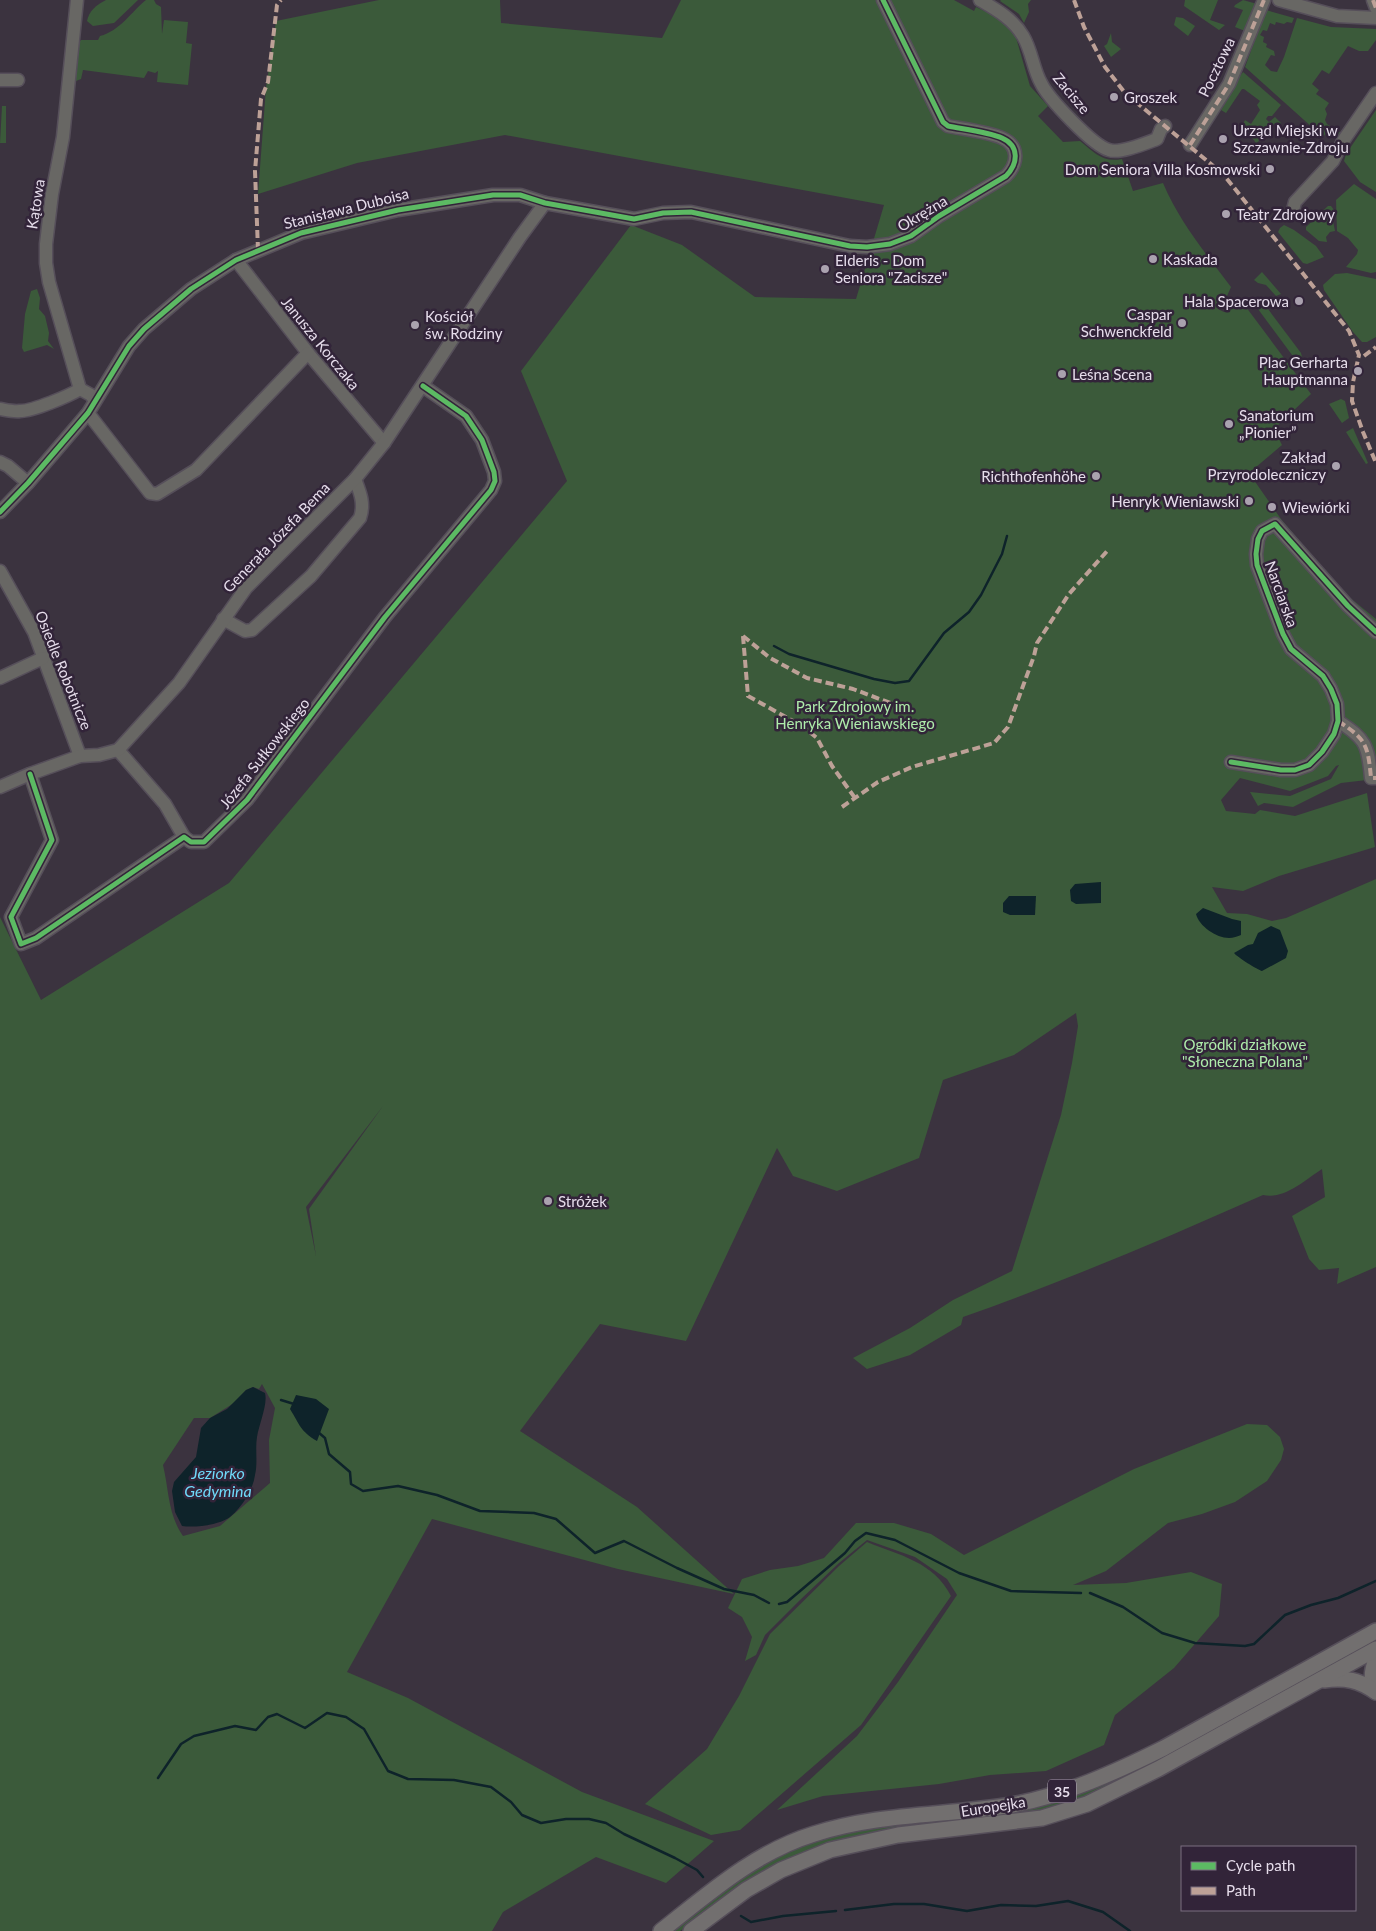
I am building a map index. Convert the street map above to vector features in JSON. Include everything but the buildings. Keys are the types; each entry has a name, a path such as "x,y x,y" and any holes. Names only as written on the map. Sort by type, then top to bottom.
{"main road":[{"name":"Europejka","path":"661,1931 736,1873 756,1860 791,1842 813,1834 860,1823 1012,1805 1083,1784 1134,1764 1376,1631"},
{"name":"Europejka","path":"691,1931 746,1890 781,1870 830,1850 898,1835 1042,1818 1088,1804 1158,1769 1376,1649"},
{"path":"1376,1660 1372,1670 1372,1677 1376,1692"},
{"path":"1318,1681 1335,1678 1354,1680 1376,1692"}],"street":[{"name":"Kątowa","path":"77,0 63,137 52,194 46,244 46,263 49,282 80,389"},
{"name":"Okrężna","path":"545,203 634,219 663,213 691,212 850,246 867,247 890,244 911,236 939,216 1006,176 1014,169 1015,157 1013,149 1002,138 948,126 944,122 883,0"},
{"name":"Zacisze","path":"980,0 1009,18 1024,37 1041,84 1070,119 1088,136 1109,150 1126,149 1157,139 1161,129 1165,126"},
{"name":"Pocztowa","path":"1190,145 1229,84 1264,0"},
{"path":"1279,0 1336,16 1376,18"},
{"path":"1373,0 1376,8"},
{"path":"0,80 18,80"},
{"path":"1293,210 1295,202 1333,161 1342,141 1376,93"},
{"name":"Stanisława Duboisa","path":"0,512 28,483 88,413 129,346 144,329 191,289 236,260 301,232 398,210 493,196 520,195 545,203"},
{"name":"Generała Józefa Bema","path":"118,750 179,683 246,588 355,479 384,443 520,237 545,203"},
{"name":"Janusza Korczaka","path":"236,260 308,353 384,443"},
{"path":"88,413 150,493 157,494 196,470 308,353"},
{"name":"Józefa Sułkowskiego","path":"184,837 191,842 204,842 247,800 385,617 491,490 495,482 494,472 482,440 466,416 423,386"},
{"path":"0,409 27,410 72,394 80,389 96,401"},
{"path":"0,462 8,466 28,483"},
{"path":"223,619 244,630 252,630 311,576 360,518 363,511 362,496 355,479"},
{"name":"Narciarska","path":"1338,721 1336,704 1331,689 1323,676 1291,649 1283,634 1257,565 1256,546 1262,531 1275,524 1348,606 1376,632"},
{"name":"Osiedle Robotnicze","path":"0,571 5,590 34,632 80,756"},
{"path":"0,678 43,658"},
{"path":"1230,762 1281,770 1295,770 1309,765 1322,752 1334,734 1338,721 1359,735 1368,751 1372,778 1376,778"},
{"path":"0,787 30,774 80,756 118,750 165,804 184,837 36,938 21,944 11,917 52,840 30,774"}],"green space":[{"path":"106,0 138,0 114,23 93,26 87,21 89,14 96,6"},
{"path":"146,0 154,0 161,7 162,34 164,20 188,22 186,43 192,44 188,85 157,82 158,71 155,73 148,71 144,78 83,70 81,79 74,84 78,44 81,40 98,40 100,36 119,26"},
{"name":"Park Zdrojowy im. Henryka Wieniawskiego","path":"379,0 500,0 501,23 662,38 681,0 954,0 974,11 976,7 993,15 1015,34 1030,86 1048,106 1038,116 1063,142 1080,141 1099,156 1115,160 1122,159 1133,191 1163,183 1185,224 1231,287 1227,296 1220,297 1217,301 1218,309 1224,312 1230,309 1232,303 1237,305 1243,303 1311,394 1274,429 1282,445 1249,473 1281,519 1343,592 1376,619 1376,764 1368,764 1367,780 1341,783 1293,807 1264,803 1258,806 1250,792 1290,796 1331,779 1339,765 1328,776 1290,791 1240,778 1221,800 1226,811 1255,814 1260,810 1295,816 1367,793 1375,847 1279,876 1243,891 1212,887 1227,913 1247,914 1272,921 1286,918 1376,879 1376,1267 1337,1284 1339,1268 1319,1270 1309,1259 1292,1216 1325,1197 1322,1169 1279,1195 1263,1195 1114,1259 963,1317 961,1325 910,1355 867,1369 853,1358 910,1328 953,1300 1012,1271 1061,1115 1078,1026 1076,1013 1014,1055 943,1080 919,1158 837,1191 793,1176 777,1148 686,1341 600,1324 520,1431 637,1507 734,1594 618,1569 432,1519 347,1672 408,1698 582,1792 714,1841 666,1883 596,1857 503,1912 492,1931 0,1931 0,917 41,1000 229,883 567,481 521,371 631,225 682,245 755,297 856,299 884,205 505,135 357,163 258,194 266,88 276,21","holes":["383,1106 309,1209 316,1256 306,1207","262,1384 275,1408 269,1440 270,1483 220,1526 183,1536 174,1520 163,1465 194,1418 210,1418 234,1403 246,1390 253,1387 259,1389"]},
{"path":"1001,0 1031,0 1028,4 1029,12 1024,23 1019,14"},
{"path":"1185,0 1218,0 1210,20 1225,25 1219,30 1184,6"},
{"path":"1243,0 1257,4 1245,31 1235,27 1243,10 1234,7"},
{"path":"1266,10 1294,18 1292,23 1276,22 1275,25 1270,23 1267,31 1263,30 1260,35 1264,37 1263,42 1267,44 1266,47 1274,51 1275,56 1271,55 1265,65 1271,71 1277,72 1297,18 1331,27 1376,29 1376,40 1368,51 1359,51 1348,46 1329,74 1322,70 1312,84 1319,90 1316,94 1329,103 1325,109 1327,114 1325,120 1327,124 1341,133 1337,137 1328,131 1323,137 1245,67"},
{"path":"1176,17 1183,18 1195,26 1188,36 1174,25"},
{"path":"1111,33 1112,42 1121,49 1111,57 1104,46 1107,44"},
{"path":"1243,72 1281,105 1272,116 1268,116 1266,119 1269,122 1275,117 1281,123 1278,126 1275,123 1256,144 1254,140 1240,130 1245,120 1251,124 1260,110 1257,105 1260,101 1242,89 1226,113 1221,110"},
{"path":"2,106 6,106 6,143 0,143"},
{"path":"1376,110 1376,192 1360,182 1344,161 1346,154"},
{"path":"1354,184 1376,199 1376,272 1371,273 1346,267 1358,250 1348,238 1337,231 1336,200"},
{"path":"1328,206 1331,206 1334,210 1333,221 1335,231 1330,232 1326,237 1327,242 1319,241 1306,230 1306,227"},
{"path":"1284,225 1316,246 1324,257 1307,264 1303,263 1278,232"},
{"path":"1262,272 1281,294 1276,296 1266,285 1254,280"},
{"path":"1347,273 1376,279 1376,337 1367,342 1362,342 1353,332 1324,290 1323,285 1335,274"},
{"path":"37,289 40,298 39,309 45,316 49,333 48,341 54,349 47,345 24,352 22,348 25,314 31,291"},
{"path":"1258,299 1262,301 1301,353 1302,357 1300,360 1295,359 1255,305 1255,301"},
{"path":"1341,399 1345,401 1349,418 1342,423 1329,404"},
{"path":"1353,428 1368,463 1366,464 1346,432"},
{"path":"1247,1424 1267,1425 1280,1437 1284,1449 1281,1460 1267,1481 1235,1502 1202,1514 1168,1523 1106,1571 1073,1585 1126,1583 1191,1572 1222,1584 1219,1616 1174,1668 1115,1715 1104,1745 1046,1771 990,1775 939,1784 823,1796 777,1810 857,1736 898,1682 957,1595 947,1579 915,1557 867,1540 839,1563 800,1600 765,1635 756,1655 745,1661 752,1637 742,1617 728,1608 742,1579 770,1570 798,1566 824,1558 856,1523 894,1523 931,1534 964,1555 1134,1469"},
{"path":"867,1542 915,1561 925,1567 944,1584 951,1596 861,1725 740,1830 711,1835 645,1804 707,1749 739,1696 770,1634 839,1566"},
{"path":"1376,1638 1376,1644 1101,1792 1045,1811 919,1827 745,1884 680,1931 668,1931 741,1877 790,1849 839,1833 1037,1804"}],"water":[{"path":"1101,882 1101,903 1076,904 1071,901 1070,890 1075,884"},
{"path":"1009,896 1036,896 1035,915 1010,915 1003,912 1003,903"},
{"path":"1203,908 1241,921 1241,935 1231,938 1219,936 1204,927 1196,914"},
{"path":"1271,926 1280,930 1288,951 1286,958 1262,971 1234,953 1253,944 1258,933"},
{"name":"Jeziorko Gedymina","path":"253,1387 265,1393 266,1398 257,1437 254,1481 246,1498 239,1508 225,1520 193,1527 182,1526 175,1512 172,1491 174,1482 196,1457 201,1428 210,1418 227,1409 246,1390"},
{"path":"296,1395 316,1399 329,1409 317,1441 298,1424 290,1409"}],"waterway":[{"path":"774,646 789,654 874,679 895,683 909,681 944,633 969,612 981,595 1002,554 1007,536"},
{"path":"281,1400 294,1404"},
{"path":"318,1432 325,1438 329,1454 350,1472 351,1484 363,1491 398,1486 437,1495 480,1511 534,1513 556,1519 595,1553 624,1541 724,1589 754,1595 769,1603"},
{"path":"779,1604 787,1602 866,1533 895,1540 959,1573 1011,1591 1081,1593"},
{"path":"1090,1593 1123,1607 1162,1633 1195,1643 1245,1646 1254,1644 1285,1615 1311,1605 1338,1598 1376,1581"},
{"path":"158,1778 181,1744 194,1736 235,1726 256,1730 268,1717 277,1714 305,1728 327,1713 346,1717 364,1729 388,1771 408,1779 454,1780 491,1787 511,1802 522,1815 541,1823 566,1819 589,1819 606,1823 624,1834 697,1870 703,1877"},
{"path":"845,1910 894,1904 924,1904 967,1911 1001,1905 1036,1906 1068,1901 1103,1912 1130,1931"},
{"path":"741,1916 751,1922 783,1916 836,1911"}],"marked path":[{"path":"258,250 255,171 261,99 268,82 277,5 281,0"},
{"path":"1074,0 1084,27 1105,67 1125,93 1223,174 1349,331 1359,355 1353,382 1352,401 1376,463"},
{"path":"1190,145 1229,84 1264,0"},
{"path":"1373,0 1376,8"},
{"path":"1364,356 1376,347"},
{"path":"842,807 878,782 912,767 994,743 1008,727 1037,643 1069,594 1108,550"},
{"path":"743,636 748,696 802,726 817,738 832,766 855,798"},
{"path":"743,636 770,658 807,678 853,689 893,704"},
{"path":"1338,721 1360,738 1367,750 1371,778 1376,778"}],"cycle path":[{"path":"0,512 28,483 88,413 129,346 144,329 191,289 236,260 301,233 398,210 493,195 520,195 545,203 634,219 663,213 691,212 850,246 867,247 890,244 911,236 939,216 1006,176 1013,166 1015,156 1012,146 1002,138 983,132 948,126 943,122 883,0"},
{"path":"30,774 52,840 11,917 21,944 36,938 184,837 191,842 204,842 247,800 385,617 491,490 495,481 494,472 482,440 466,416 423,386"},
{"path":"1231,762 1281,770 1295,770 1309,765 1322,752 1334,734 1338,721 1337,704 1323,676 1291,649 1283,634 1257,565 1258,539 1262,531 1275,524 1348,606 1376,632"}],"place":[{"name":"Groszek","path":"1114,97"},
{"name":"Urząd Miejski w Szczawnie-Zdroju","path":"1223,139"},
{"name":"Dom Seniora Villa Kosmowski","path":"1270,169"},
{"name":"Teatr Zdrojowy","path":"1226,214"},
{"name":"Kaskada","path":"1153,259"},
{"name":"Elderis - Dom Seniora \"Zacisze\"","path":"825,269"},
{"name":"Hala Spacerowa","path":"1299,301"},
{"name":"Caspar Schwenckfeld","path":"1182,323"},
{"name":"Kościół św. Rodziny","path":"415,325"},
{"name":"Plac Gerharta Hauptmanna","path":"1358,371"},
{"name":"Leśna Scena","path":"1062,374"},
{"name":"Sanatorium „Pionier”","path":"1229,424"},
{"name":"Zakład Przyrodoleczniczy","path":"1336,466"},
{"name":"Richthofenhöhe","path":"1096,476"},
{"name":"Henryk Wieniawski","path":"1249,501"},
{"name":"Wiewiórki","path":"1272,507"},
{"name":"Stróżek","path":"548,1201"}],"park label":[{"name":"Ogródki działkowe \"Słoneczna Polana\"","path":"1245,1052"}]}
